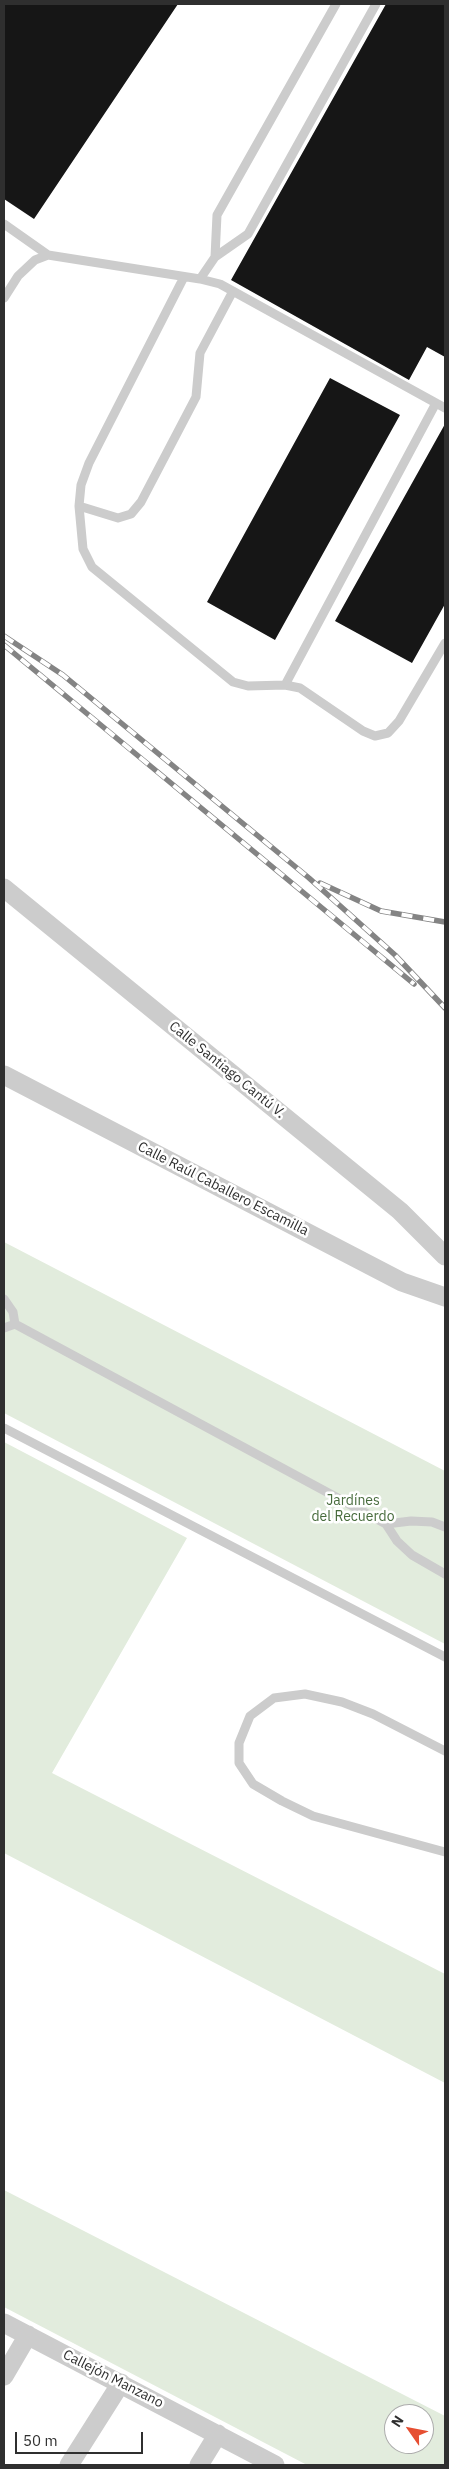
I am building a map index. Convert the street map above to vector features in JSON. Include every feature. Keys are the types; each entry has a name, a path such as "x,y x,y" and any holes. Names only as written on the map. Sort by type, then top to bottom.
{"street":[{"name":"Calle Santiago Cantú V.","path":"4,888 400,1211 445,1256"},
{"name":"Calle Raúl Caballero Escamilla","path":"4,1074 402,1282 445,1297"},
{"name":"Callejón Manzano","path":"4,2323 275,2465"},
{"path":"4,2376 28,2335"},
{"path":"70,2465 121,2383"},
{"path":"198,2465 218,2434"}],"lane":[{"path":"215,258 218,215 336,4"},
{"path":"200,279 215,258 248,234 376,4"},
{"path":"4,224 48,255 200,279 220,284 445,408"},
{"path":"4,298 18,276 35,260 48,255"},
{"path":"184,277 89,463 81,485 79,506 82,549 92,567 233,682 248,686 285,685 300,688 363,731 375,736 388,733 399,721 445,643"},
{"path":"79,506 118,518 131,514 141,502 196,397 200,353 233,291"},
{"path":"285,685 436,403"},
{"path":"4,1299 13,1312 15,1324"},
{"path":"4,1328 15,1324 386,1524 397,1541 412,1554 445,1574"},
{"path":"4,1428 445,1657"},
{"path":"386,1524 411,1520 432,1522 445,1527"},
{"path":"445,1751 373,1714 342,1702 305,1694 274,1698 250,1716 239,1743 239,1763 254,1784 282,1801 313,1816 445,1852"}],"green space":[{"name":"Jardínes del Recuerdo","path":"4,1242 445,1471 445,1644 4,1413"},
{"path":"4,1442 187,1538 52,1773 445,1974 445,2083 4,1853"},
{"path":"4,2190 422,2404 384,2404 384,2454 434,2454 434,2410 445,2416 445,2465 307,2465 4,2307"}],"building":[{"path":"4,4 178,4 34,219 4,199"},
{"path":"386,4 445,4 445,357 427,347 409,380 231,280"},
{"path":"330,378 400,415 275,640 207,602"},
{"path":"445,424 445,604 412,663 335,621"}],"railway":[{"path":"4,636 63,675 309,878 395,955 445,1008"},
{"path":"4,645 414,984"},
{"path":"320,883 381,911 445,922"}]}
